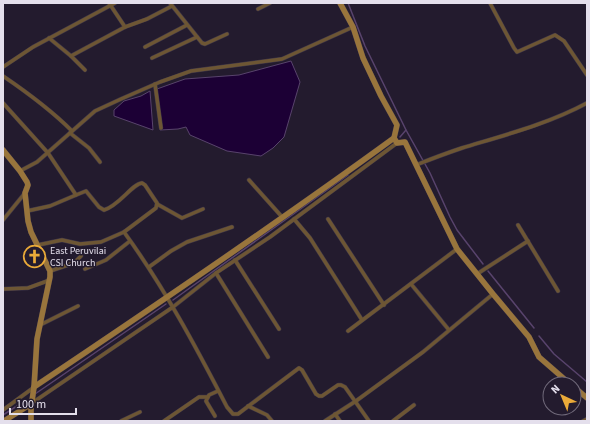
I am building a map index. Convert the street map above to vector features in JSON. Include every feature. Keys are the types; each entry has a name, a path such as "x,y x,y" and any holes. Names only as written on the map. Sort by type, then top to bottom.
{"street":[{"path":"3,68 33,47 110,4 115,3"},
{"path":"258,10 270,3"},
{"path":"4,421 172,307 216,273 294,219 396,140 397,125 363,58 353,27 340,3"},
{"path":"490,3 517,52 555,35 564,41 587,75"},
{"path":"110,4 125,27"},
{"path":"71,56 125,27 146,19 170,4 201,42 205,44 227,34"},
{"path":"144,47 187,25"},
{"path":"20,171 37,162 95,111 155,84 191,71 282,59 353,27"},
{"path":"152,58 197,37"},
{"path":"49,38 85,70"},
{"path":"3,76 38,100 56,115 71,132 89,148 100,162"},
{"path":"155,84 161,128"},
{"path":"3,102 48,153 76,195"},
{"path":"416,165 460,149 534,126 587,103"},
{"path":"3,410 34,387 167,298 396,140 405,142 456,249 529,337 539,357 561,376"},
{"path":"3,152 20,171 28,185 25,192 3,220"},
{"path":"249,180 283,218"},
{"path":"27,211 50,206 86,191 99,207 104,210 115,204 137,184 142,183 145,185 157,204 182,218 203,209"},
{"path":"25,192 28,221 31,232 50,271 50,280 37,339 34,387 31,404 31,421"},
{"path":"38,245 62,240 80,244 101,242 124,232 156,208 157,204"},
{"path":"294,219 310,238 362,320"},
{"path":"328,219 384,305"},
{"path":"518,225 558,291"},
{"path":"149,267 171,251 187,242 232,227"},
{"path":"124,232 149,267 232,414 238,414 299,368 302,370 316,394 319,396 341,385 347,389 370,421"},
{"path":"85,268 106,260 130,240"},
{"path":"477,274 528,241"},
{"path":"348,331 456,249"},
{"path":"50,271 74,263 81,256"},
{"path":"235,260 279,329"},
{"path":"216,273 268,357"},
{"path":"3,288 28,288 50,280"},
{"path":"411,284 449,330"},
{"path":"325,421 356,401 423,352 493,294"},
{"path":"40,325 78,306"},
{"path":"164,421 199,398 208,397 209,395 218,391"},
{"path":"208,397 206,401 215,416"},
{"path":"393,421 414,405"},
{"path":"248,406 267,415 272,421"},
{"path":"121,421 140,412"},
{"path":"335,414 340,421"},
{"path":"583,421 587,419"}],"shaded area":[{"path":"291,61 300,82 284,137 273,148 261,156 227,151 190,135 186,127 160,130 157,89 185,79 239,75"},
{"path":"150,91 153,130 114,116 114,110 124,101 141,96"}],"waterway":[{"path":"348,3 365,46 406,130 430,173 450,217 457,230 483,264"},
{"path":"400,137 406,130"},
{"path":"173,300 348,175"},
{"path":"488,271 534,328"},
{"path":"35,394 166,304"},
{"path":"539,336 554,354 587,382"},
{"path":"3,415 17,406"}],"place":[{"name":"East Peruvilai CSI Church","path":"35,257"}]}
